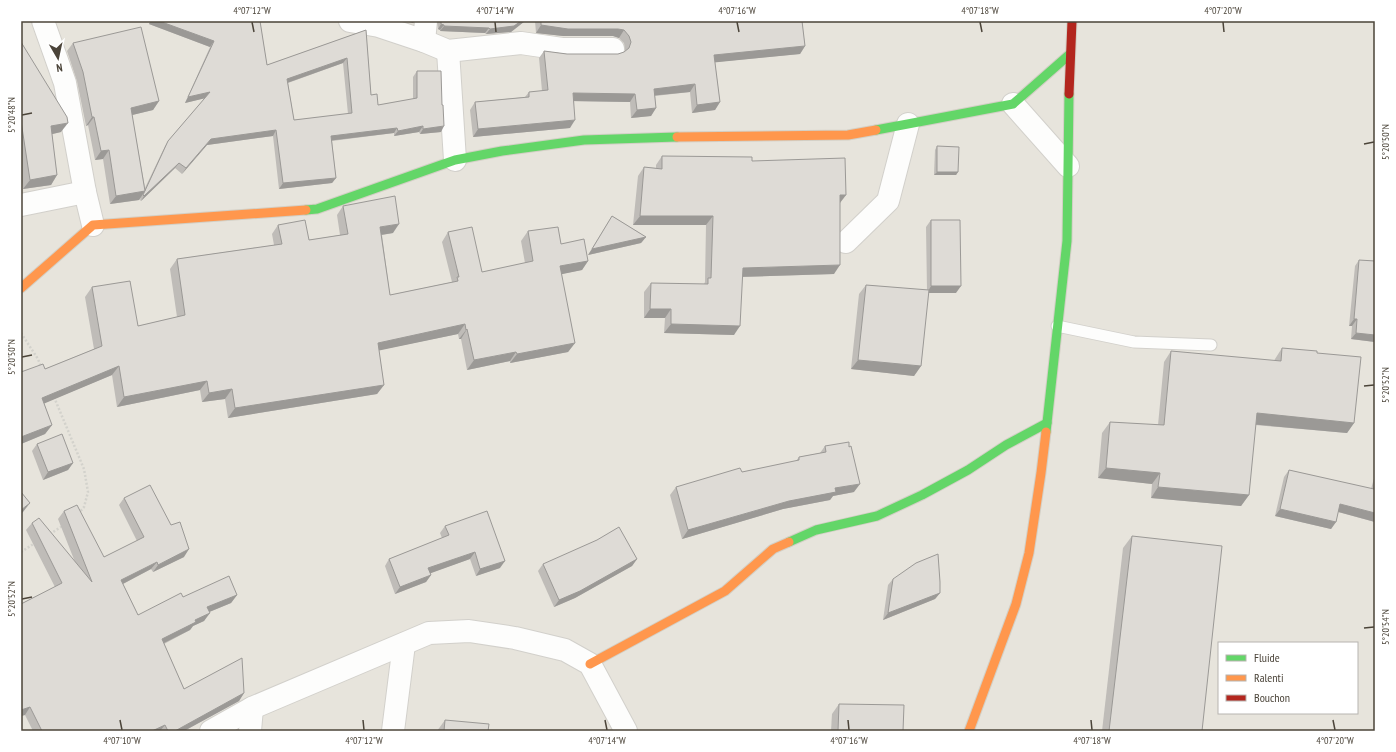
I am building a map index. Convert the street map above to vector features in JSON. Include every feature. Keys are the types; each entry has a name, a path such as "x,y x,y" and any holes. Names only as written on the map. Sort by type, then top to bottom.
{"street":[{"path":"43,21 65,83 85,192 93,225"},
{"path":"350,21 425,31 448,51 455,160"},
{"path":"969,731 1016,604 1029,554 1047,423 1067,241 1070,54 1072,21"},
{"path":"448,51 521,43 562,49 613,49"},
{"path":"21,288 93,225 317,209 455,160 502,151 584,140 713,136 848,135 1013,104 1070,54"},
{"path":"1013,104 1068,166"},
{"path":"846,242 888,201 908,124"},
{"path":"21,205 85,192"},
{"path":"590,664 676,619 725,591 773,549 816,530 877,516 884,513 922,495 968,470 1006,445 1047,423"},
{"path":"211,731 252,708 429,633 469,631 515,638 565,650 590,664 626,731"},
{"path":"393,731 404,644"},
{"path":"250,731 252,708"}],"lane":[{"path":"1058,326 1134,342 1211,345"}],"path":[{"path":"21,333 38,359 44,374"},
{"path":"53,396 84,469 88,492 84,507 76,516"},
{"path":"46,536 65,524"},
{"path":"21,552 40,540"}],"shaded area":[{"path":"21,21 1375,21 1375,731 21,731"}],"building":[{"path":"159,21 260,21 267,65 366,30 371,95 377,94 378,105 417,98 417,71 441,71 444,126 423,129 423,126 398,131 397,128 331,136 336,178 283,183 276,130 211,139 186,168 179,163 144,196 143,195 168,141 210,92 188,97 214,41","holes":["347,58 352,113 294,120 287,79"]},
{"path":"441,21 521,21 514,26 490,29 444,26 441,24"},
{"path":"541,21 802,21 805,46 714,55 720,102 697,105 695,84 654,89 656,108 637,110 635,94 573,93 575,120 478,129 475,102 529,97 529,92 548,90 544,51 567,54 618,54 629,48 631,42 629,36 624,30 568,29 541,25"},
{"path":"141,27 159,101 131,108 145,191 116,196 109,150 101,151 94,117 92,117 83,72 73,43"},
{"path":"21,42 67,117 68,123 51,126 57,175 30,180 21,121"},
{"path":"937,146 959,147 958,172 937,172"},
{"path":"662,156 752,157 752,161 845,158 846,195 840,195 840,265 743,268 740,326 671,324 671,309 650,309 651,283 708,284 708,278 711,278 713,216 640,216 644,167 662,169"},
{"path":"395,196 399,224 380,227 390,295 458,281 457,277 459,277 448,232 472,227 482,272 533,261 528,231 558,227 561,244 584,239 588,261 560,266 575,343 517,354 516,352 474,360 465,324 378,343 384,385 235,408 232,389 209,393 207,381 124,397 119,366 42,398 52,425 21,437 21,372 43,364 45,369 102,346 92,287 130,281 138,326 185,315 177,259 282,244 278,225 305,220 309,240 348,234 343,206"},
{"path":"612,216 646,237 592,249"},
{"path":"931,220 960,220 961,286 931,286"},
{"path":"1359,260 1375,261 1375,335 1356,333 1357,319 1354,319"},
{"path":"866,285 929,290 921,366 858,360"},
{"path":"1282,348 1361,357 1354,423 1257,413 1249,495 1158,487 1160,473 1106,468 1110,422 1164,425 1171,351 1281,361"},
{"path":"62,434 73,463 48,472 37,444"},
{"path":"849,442 849,447 851,446 860,484 835,488 836,492 789,501 688,530 676,487 740,468 742,472 799,460 799,457 826,452 825,446"},
{"path":"1289,470 1374,489 1375,484 1375,513 1340,504 1336,522 1280,509"},
{"path":"150,485 171,525 180,522 189,549 158,565 157,562 121,580 138,615 181,593 183,597 229,576 237,595 207,607 210,613 195,620 196,622 162,639 184,689 242,658 244,693 175,731 168,731 165,725 152,731 42,731 30,707 21,710 21,604 62,583 32,523 39,518 92,582 64,511 77,505 104,557 144,537 124,498"},
{"path":"21,492 30,503 21,510"},
{"path":"487,511 505,561 480,569 475,552 428,568 431,575 400,587 389,559 449,535 445,526"},
{"path":"619,527 637,559 580,591 559,600 543,564 597,540"},
{"path":"1132,536 1222,546 1202,731 1109,731"},
{"path":"938,554 940,593 888,613 893,579 916,563"},
{"path":"839,704 904,705 903,731 838,731"},
{"path":"445,720 489,724 488,731 444,731"}],"traffic: fast":[{"path":"876,130 1013,104 1070,54"},
{"path":"1046,432 1067,241 1069,94"},
{"path":"306,210 317,209 455,160 502,151 584,140 677,137"},
{"path":"789,542 816,530 877,516 922,495 968,470 1006,445 1047,423"}],"traffic: slow":[{"path":"677,137 848,135 876,130"},
{"path":"21,288 93,225 306,210"},
{"path":"969,731 1016,604 1029,553 1046,432"},
{"path":"590,664 725,591 773,549 789,542"}],"traffic: jam":[{"path":"1069,94 1072,21"}]}
